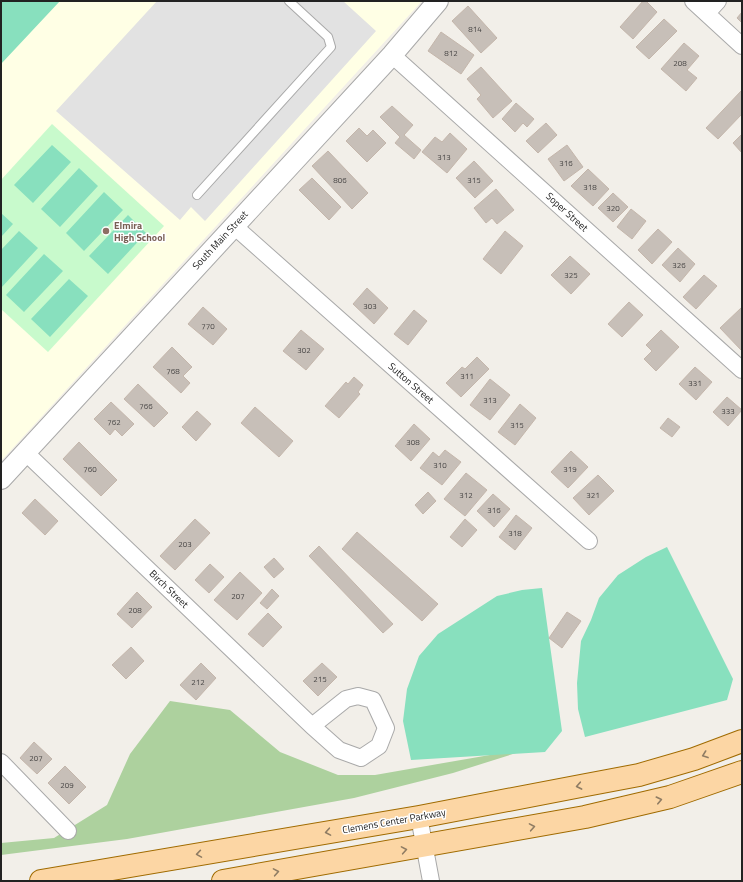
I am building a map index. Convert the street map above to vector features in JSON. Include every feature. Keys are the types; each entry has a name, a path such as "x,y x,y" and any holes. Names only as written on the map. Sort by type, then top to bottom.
{"main road":[{"name":"Clemens Center Parkway","path":"41,881 420,817 639,775 694,759 742,741"},
{"path":"223,881 585,817 670,797 742,772"}],"street":[{"name":"South Main Street","path":"1,479 392,55 438,1"},
{"path":"693,1 742,46"},
{"path":"707,13 718,1"},
{"name":"Soper Street","path":"392,55 742,370"},
{"name":"Sutton Street","path":"234,226 589,540"},
{"name":"Birch Street","path":"25,452 312,726 339,750 361,758 379,746 386,728 373,700 358,696 346,699 312,726"},
{"path":"1,762 68,831"},
{"path":"420,817 430,881"}],"lane":[{"path":"197,195 331,47 328,36 289,1"}],"shaded area":[{"name":"Elmira High School","path":"1,1 422,1 1,461"},
{"path":"157,1 343,1 376,31 205,221 191,207 180,220 56,111"}],"green space":[{"path":"1,1 60,1 1,64"},
{"path":"52,124 164,226 48,352 1,309 1,180"},
{"path":"52,145 71,162 33,203 14,185"},
{"path":"79,168 98,186 60,227 41,209"},
{"path":"104,192 123,210 84,251 66,233"},
{"path":"1,213 13,224 1,237"},
{"path":"128,215 146,233 108,274 89,256"},
{"path":"19,231 38,248 1,288 1,250"},
{"path":"44,254 63,271 24,312 6,295"},
{"path":"69,279 88,296 50,337 31,319"},
{"path":"667,547 733,679 727,700 585,737 578,709 577,683 581,641 599,598 618,575 646,557"},
{"path":"542,588 562,731 545,752 411,760 403,721 407,689 419,656 438,634 497,596 522,590"},
{"path":"170,701 230,710 280,752 338,775 375,775 535,747 453,773 354,798 127,839 1,855 1,843 54,838 107,805 130,754"}],"building":[{"path":"643,1 646,1 657,12 633,39 620,27"},
{"path":"468,6 497,38 481,53 452,21"},
{"path":"742,12 742,23 737,18"},
{"path":"664,19 677,31 649,59 636,47"},
{"path":"441,32 474,55 461,74 428,51"},
{"path":"684,43 699,56 687,70 697,78 686,91 661,69"},
{"path":"481,67 512,101 493,118 477,99 481,95 467,79"},
{"path":"742,90 742,114 718,139 706,128"},
{"path":"516,103 534,119 527,127 523,123 515,132 502,119"},
{"path":"392,106 413,125 404,135 421,150 414,159 395,143 400,137 380,117"},
{"path":"546,123 557,135 538,153 526,141"},
{"path":"359,128 367,136 373,130 386,143 367,162 346,141"},
{"path":"450,133 467,149 447,173 422,152 435,137 442,142"},
{"path":"742,134 742,153 733,143"},
{"path":"567,145 583,167 564,181 548,159"},
{"path":"328,151 368,193 352,209 312,166"},
{"path":"474,161 493,181 475,198 456,178"},
{"path":"588,169 609,189 593,206 571,186"},
{"path":"312,178 341,207 329,220 299,190"},
{"path":"496,189 514,210 497,224 492,218 486,223 474,208"},
{"path":"613,193 628,207 613,222 598,208"},
{"path":"631,209 646,221 632,239 617,227"},
{"path":"658,229 672,242 652,264 638,250"},
{"path":"505,231 523,246 501,274 483,259"},
{"path":"678,248 695,264 680,282 662,265"},
{"path":"570,256 590,274 571,294 551,275"},
{"path":"704,275 717,286 696,309 683,297"},
{"path":"367,288 388,308 374,324 353,304"},
{"path":"629,302 643,315 622,337 608,324"},
{"path":"203,307 227,329 213,345 188,324"},
{"path":"741,308 742,309 742,351 720,328"},
{"path":"414,310 427,321 408,345 394,334"},
{"path":"301,330 324,349 306,370 283,351"},
{"path":"661,330 679,347 656,371 644,359 652,351 646,345"},
{"path":"172,347 192,367 183,376 190,383 181,393 153,367"},
{"path":"477,357 489,369 461,397 446,383 462,367 465,369"},
{"path":"695,367 712,382 696,400 679,384"},
{"path":"354,377 363,385 358,392 360,394 339,418 325,406 346,382 348,384"},
{"path":"490,379 510,395 490,420 470,405"},
{"path":"138,384 168,413 154,427 124,399"},
{"path":"727,397 742,410 728,426 713,412"},
{"path":"111,402 134,424 122,436 115,429 110,435 94,419"},
{"path":"520,404 536,418 515,445 498,432"},
{"path":"255,407 293,441 279,457 241,423"},
{"path":"197,411 211,424 196,441 182,427"},
{"path":"668,418 680,427 672,437 660,428"},
{"path":"414,424 430,439 411,461 395,446"},
{"path":"79,442 117,480 101,496 63,459"},
{"path":"445,450 461,462 442,485 420,468 433,452 439,457"},
{"path":"571,451 588,467 568,488 551,472"},
{"path":"466,473 487,490 465,516 444,499"},
{"path":"598,475 614,491 589,515 573,498"},
{"path":"428,492 436,501 423,514 415,505"},
{"path":"493,494 510,509 494,527 477,511"},
{"path":"35,499 58,521 45,535 22,513"},
{"path":"516,515 532,528 515,550 499,537"},
{"path":"195,519 210,533 175,570 160,556"},
{"path":"465,519 477,530 462,547 450,537"},
{"path":"357,532 438,604 422,621 342,549"},
{"path":"319,546 393,624 383,633 309,556"},
{"path":"274,558 284,569 274,578 264,567"},
{"path":"210,564 224,577 209,593 195,580"},
{"path":"240,572 262,593 237,620 214,600"},
{"path":"272,589 279,596 267,609 260,603"},
{"path":"137,592 152,607 132,628 117,614"},
{"path":"567,612 581,621 562,648 549,638"},
{"path":"268,613 282,627 263,647 248,634"},
{"path":"131,647 144,661 126,679 112,665"},
{"path":"201,663 216,678 196,700 180,685"},
{"path":"322,663 337,677 318,696 303,681"},
{"path":"34,742 52,759 37,774 20,758"},
{"path":"65,766 86,787 69,804 48,783"}],"place":[{"name":"Elmira High School","path":"106,231"}]}
